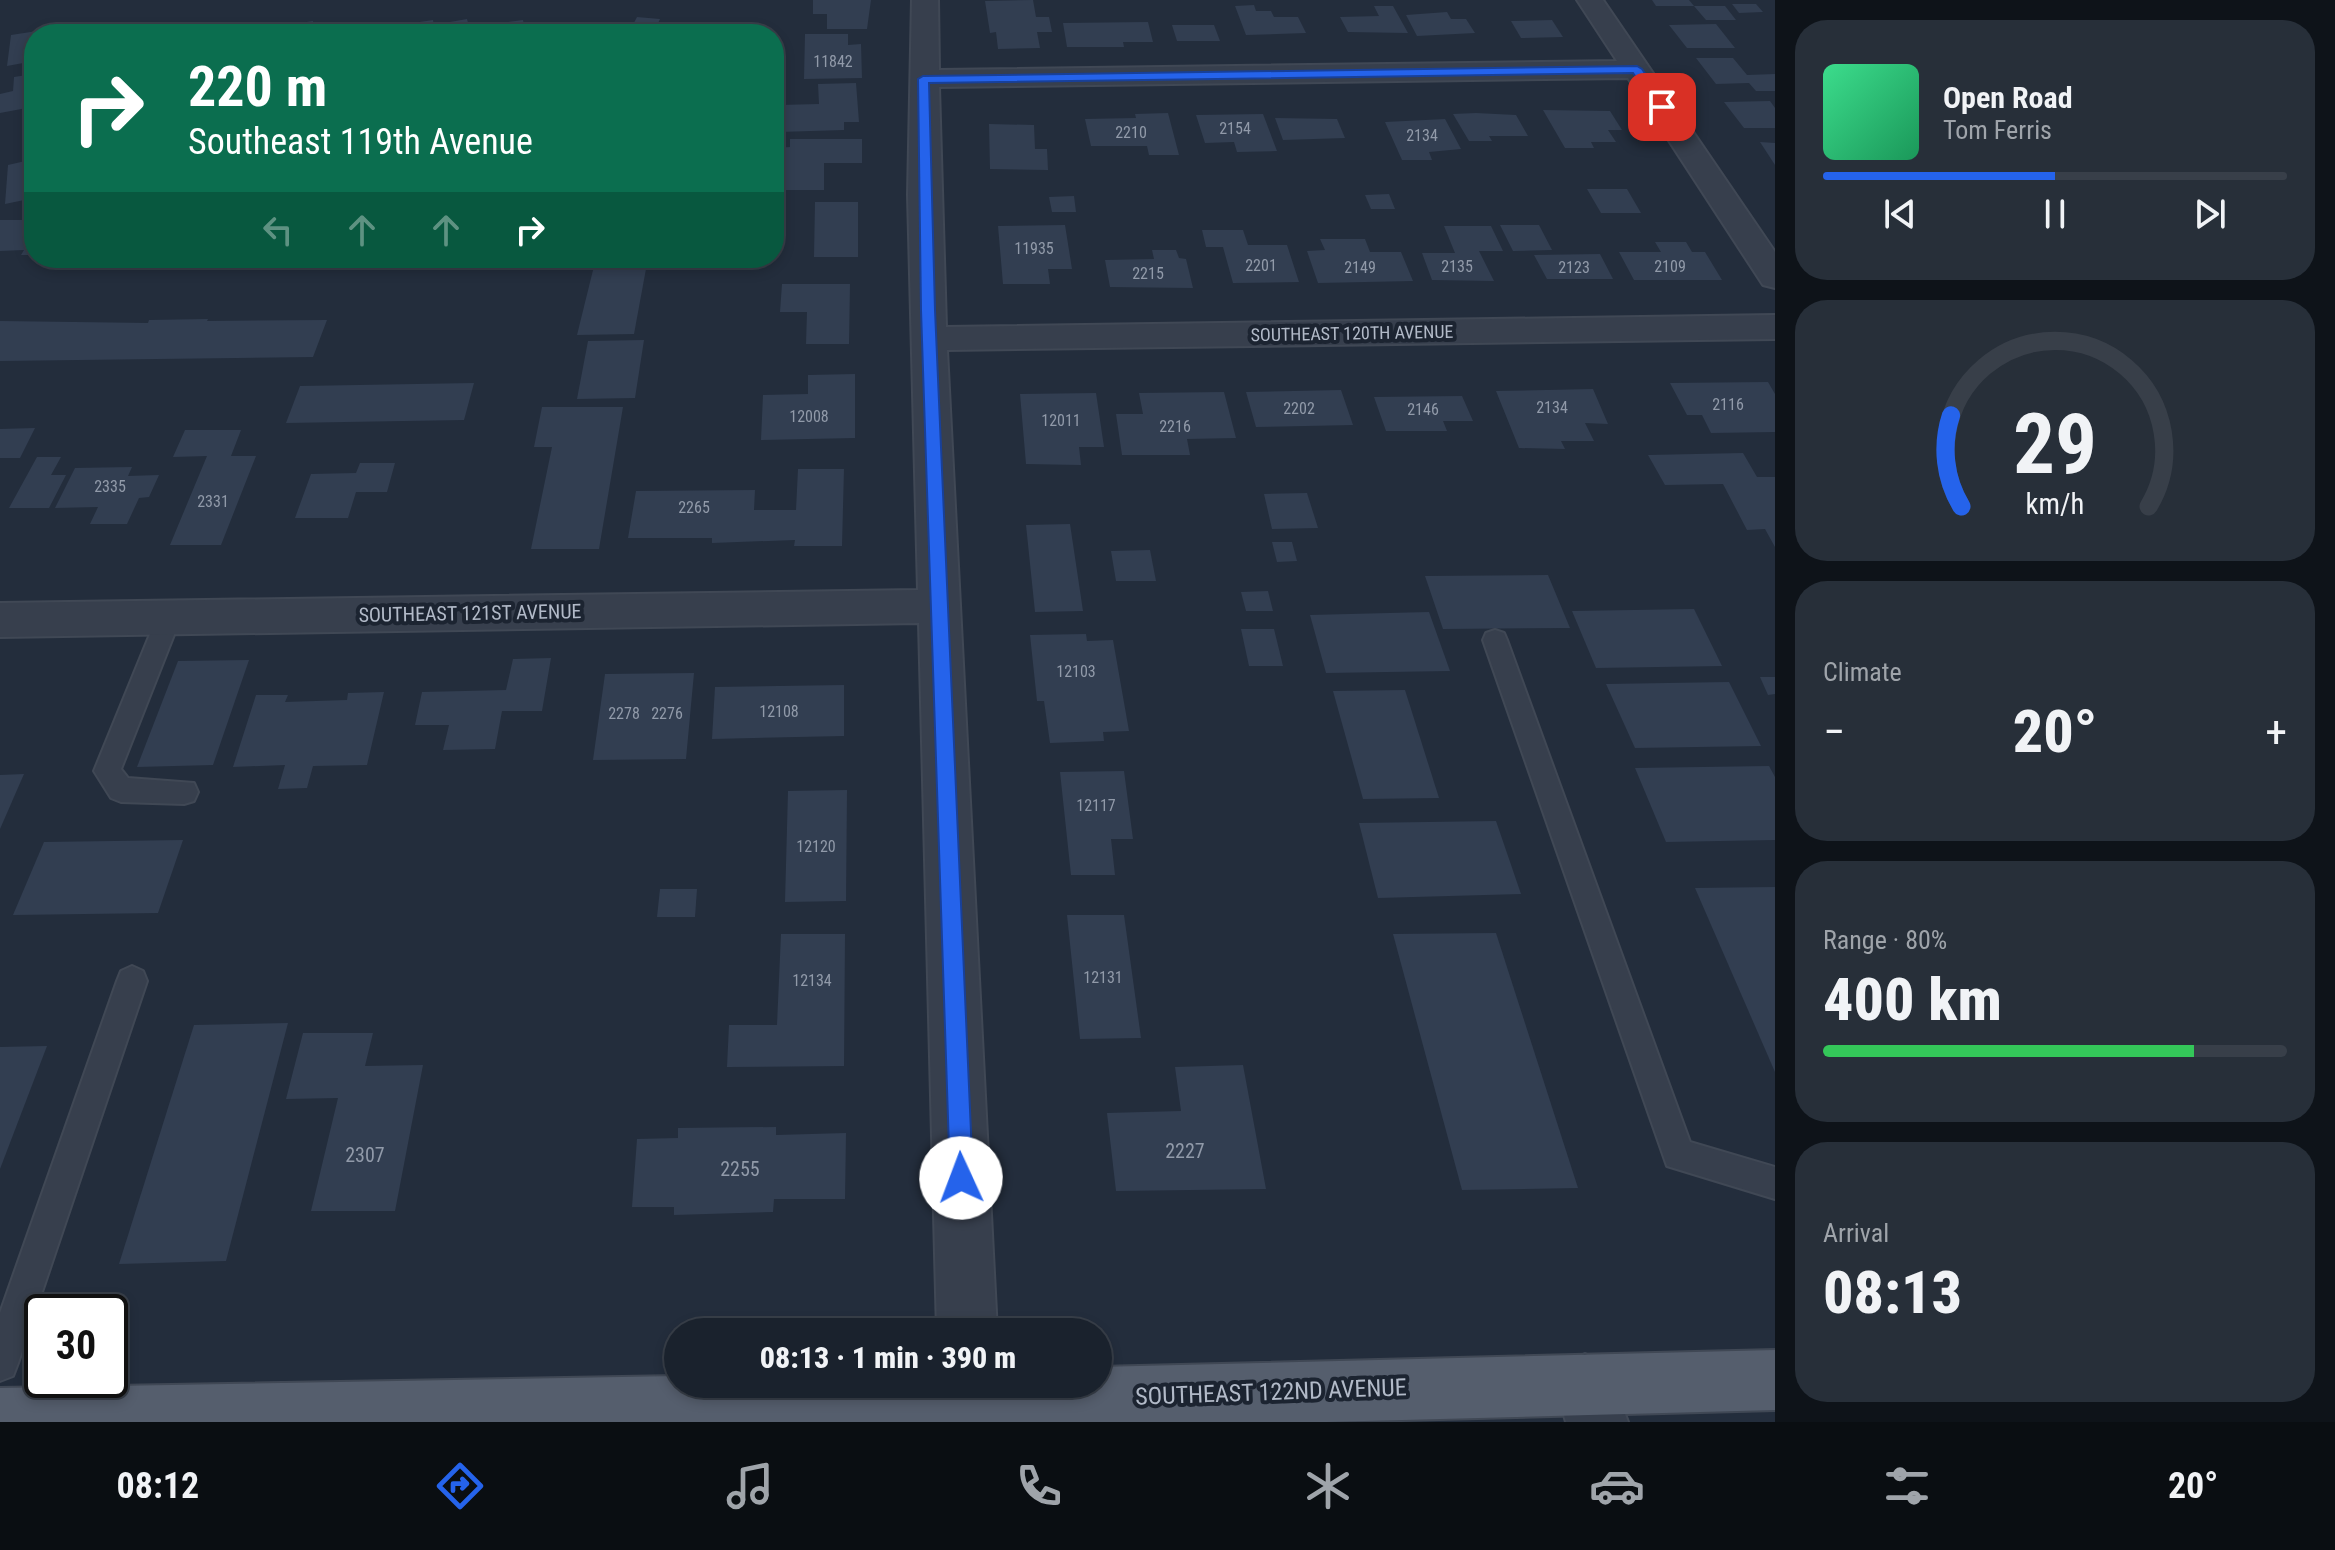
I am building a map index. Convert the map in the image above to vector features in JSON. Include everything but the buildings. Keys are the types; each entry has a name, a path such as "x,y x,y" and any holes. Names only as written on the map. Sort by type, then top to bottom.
{"main road":[{"name":"SOUTHEAST 122ND AVENUE","path":"1112,1395 1591,1403 1775,1380"},
{"name":"SOUTHEAST 122ND AVENUE","path":"0,1419 540,1415 856,1398"}],"street":[{"path":"925,0 923,79 929,339 966,1318"},
{"path":"1590,0 1775,277"},
{"path":"923,79 1637,69"},
{"name":"SOUTHEAST 120TH AVENUE","path":"929,339 1775,327"},
{"name":"SOUTHEAST 121ST AVENUE","path":"0,620 940,606"}],"lane":[{"path":"169,617 107,771 121,790 184,792"},
{"path":"1495,640 1678,1155 1775,1183"},
{"path":"0,1363 132,981"}],"route":[{"path":"961,1178 928,310 923,79 1637,69 1662,107"}]}
